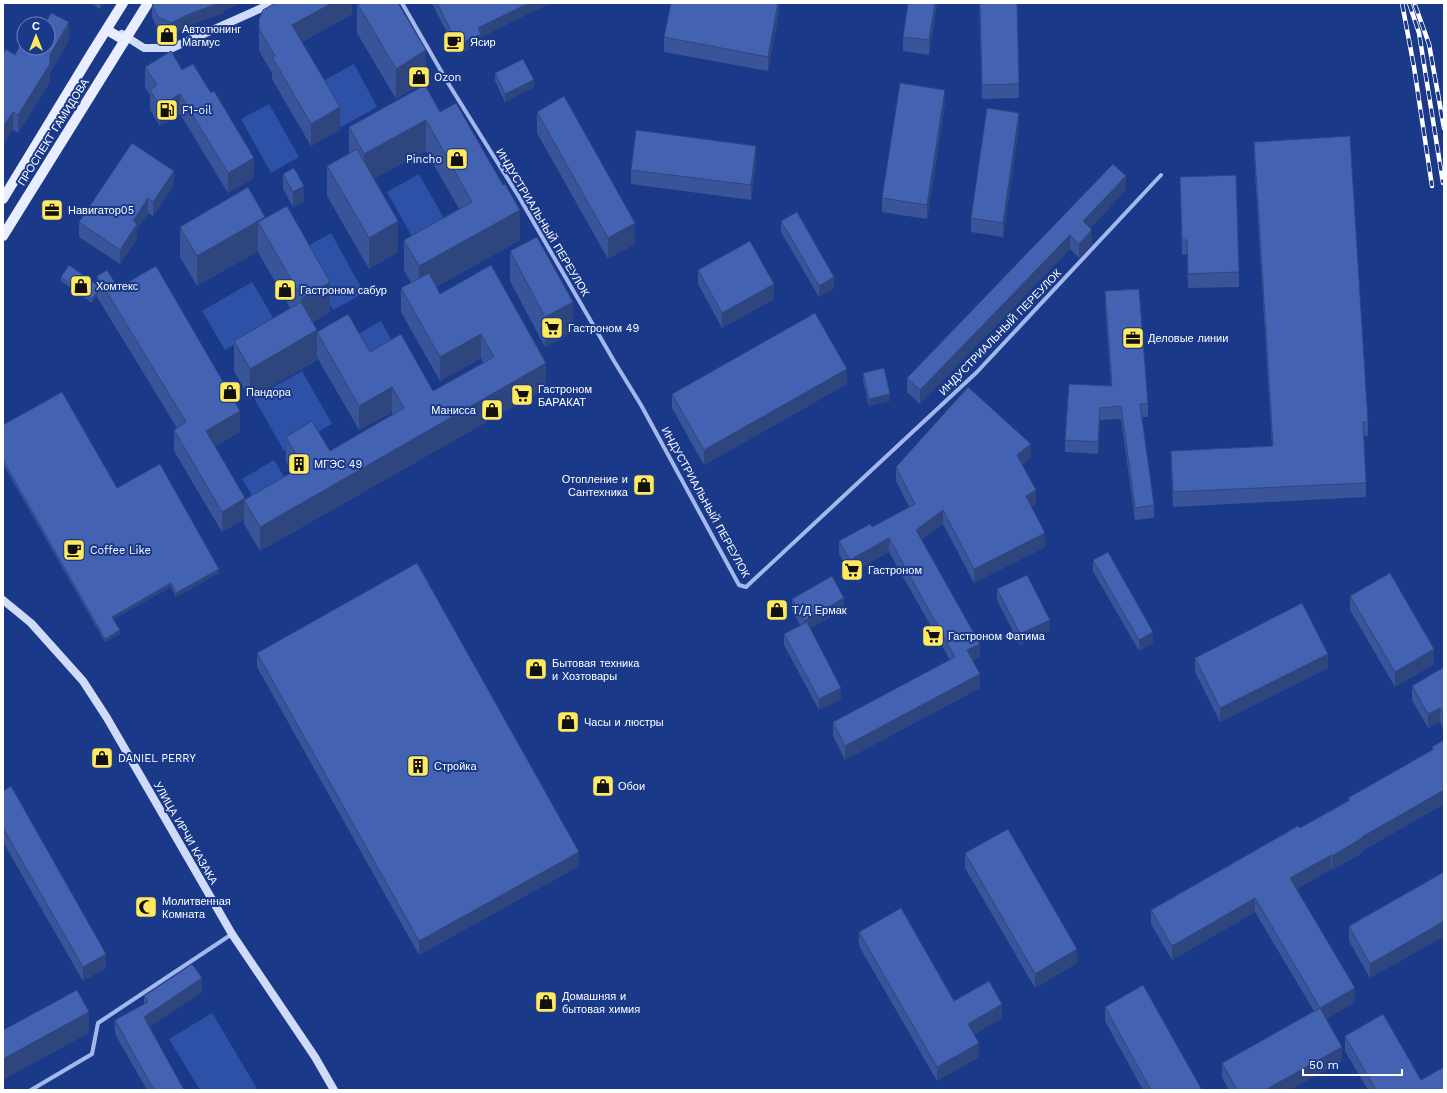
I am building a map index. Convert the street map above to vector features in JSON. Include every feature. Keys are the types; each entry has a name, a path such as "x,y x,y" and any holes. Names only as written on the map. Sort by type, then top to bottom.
{"main road":[{"name":"ПРОСПЕКТ ГАМИДОВА","path":"3,199 123,3"},
{"name":"ПРОСПЕКТ ГАМИДОВА","path":"3,236 148,3"},
{"path":"108,28 144,48 172,48 273,3"},
{"path":"125,38 143,50 181,49 282,3"},
{"name":"УЛИЦА ИРЧИ КАЗАКА","path":"3,600 31,623 83,681 108,718 232,934 315,1057 334,1090"}],"street":[{"name":"ИНДУСТРИАЛЬНЫЙ ПЕРЕУЛОК","path":"402,3 448,83 519,197 641,405 739,585 746,587 977,372 1161,175"},
{"path":"31,1090 92,1054 98,1023 232,934"}],"shaded area":[{"path":"354,64 377,107 341,127 318,84"},
{"path":"269,104 299,157 271,173 241,119"},
{"path":"419,174 447,224 415,242 387,192"},
{"path":"331,233 364,293 333,310 301,250"},
{"path":"252,282 275,321 225,350 202,311"},
{"path":"381,321 401,357 369,375 349,339"},
{"path":"302,371 332,424 284,451 254,398"},
{"path":"274,460 286,480 254,499 242,479"},
{"path":"212,1013 258,1090 200,1090 169,1039"}],"building":[{"path":"154,3 220,3 189,14 171,23 158,17 152,5"},
{"path":"275,3 332,3 292,25 340,107 311,124 272,57 275,56 259,29 259,19 263,10"},
{"path":"357,3 398,3 426,50 396,69"},
{"path":"437,3 529,3 478,28 481,34 458,45"},
{"path":"671,3 778,3 768,57 664,37"},
{"path":"908,3 935,3 929,40 903,37"},
{"path":"980,3 1017,3 1019,84 982,85"},
{"path":"51,13 69,22 56,45 56,16 49,16"},
{"path":"6,49 15,55 16,53 16,56 50,56 50,64 18,115 13,112 3,126 3,54"},
{"path":"171,51 182,70 193,64 211,93 214,91 254,158 228,173 180,94 160,106 150,90 157,85 145,67"},
{"path":"523,59 534,80 505,94 495,73"},
{"path":"900,83 945,90 927,205 882,198"},
{"path":"425,85 440,112 456,103 503,185 505,184 520,210 419,266 404,240 472,202 426,120 364,154 349,127"},
{"path":"564,96 635,223 608,238 537,112"},
{"path":"987,108 1019,113 1003,223 971,218"},
{"path":"636,130 756,146 751,185 631,170"},
{"path":"1350,136 1368,422 1363,422 1366,483 1173,492 1171,451 1273,446 1254,142"},
{"path":"132,143 174,171 153,202 148,198 133,221 137,224 120,250 79,222"},
{"path":"357,149 398,221 369,238 327,166"},
{"path":"1113,164 1126,176 1083,221 1092,230 1079,244 1070,235 920,390 907,378"},
{"path":"294,168 304,186 293,192 283,174"},
{"path":"1236,175 1239,272 1188,274 1187,240 1182,240 1180,177"},
{"path":"248,187 265,217 197,256 180,227"},
{"path":"287,206 330,282 302,298 258,222"},
{"path":"797,212 834,277 819,286 781,221"},
{"path":"537,237 573,302 545,317 510,251"},
{"path":"750,241 774,284 722,313 698,270"},
{"name":"Хомтекс","path":"69,265 97,285 97,292 92,299 61,277"},
{"path":"491,265 546,363 260,527 244,500 303,466 286,437 312,421 330,451 404,408 392,387 359,406 317,332 348,314 370,352 401,334 433,391 494,357 481,334 440,357 401,288 429,273 440,294"},
{"path":"156,266 240,411 206,431 245,498 222,512 174,430 186,422 97,276 107,270 118,288"},
{"path":"1139,289 1148,404 1140,404 1154,505 1135,508 1121,406 1100,408 1098,442 1065,440 1069,384 1112,386 1105,291"},
{"path":"301,302 317,330 250,369 234,341"},
{"path":"815,313 847,369 704,450 672,394"},
{"path":"884,368 890,394 869,399 863,373"},
{"path":"968,387 1031,444 1017,455 1036,490 1026,496 1045,533 974,569 943,510 916,530 980,644 967,650 980,674 845,746 833,722 955,657 889,538 850,560 839,541 870,524 872,527 915,504 896,467"},
{"path":"62,392 117,488 160,464 219,569 176,593 171,583 112,617 120,630 105,639 3,460 3,425"},
{"path":"1108,552 1153,632 1139,640 1093,560"},
{"name":"Стройка","path":"417,563 579,852 419,941 257,653"},
{"path":"1390,573 1434,649 1395,672 1350,596"},
{"path":"1027,575 1050,620 1020,634 997,589"},
{"path":"832,576 844,598 804,621 792,599"},
{"path":"1302,603 1328,654 1220,708 1195,658"},
{"path":"807,622 841,688 819,699 784,634"},
{"path":"1444,667 1444,715 1440,708 1428,714 1412,686"},
{"path":"1444,740 1444,790 1332,856 1331,855 1290,878 1355,988 1320,1008 1255,898 1172,946 1151,910 1298,826 1300,828 1350,800 1348,798 1434,749 1432,747"},
{"path":"11,786 106,954 83,967 3,828 3,791"},
{"path":"1008,829 1077,949 1035,974 965,853"},
{"path":"1444,872 1444,921 1370,964 1349,926"},
{"path":"901,908 954,1001 989,981 1002,1004 968,1024 979,1043 937,1067 859,932"},
{"path":"192,964 202,978 144,1017 184,1090 154,1090 115,1020 148,1002 144,996"},
{"path":"1143,985 1202,1090 1151,1090 1105,1007"},
{"path":"77,990 89,1012 3,1059 3,1030"},
{"path":"1320,1008 1342,1047 1265,1090 1237,1090 1222,1063"},
{"path":"1383,1014 1421,1080 1444,1067 1444,1090 1376,1090 1345,1036"}],"railway":[{"path":"1402,3 1414,67 1432,186"},
{"path":"1409,3 1419,33 1443,183"},
{"path":"1415,5 1429,44 1444,128"}],"place":[{"name":"Автотюнинг Магмус","path":"167,35"},
{"name":"Ясир","path":"454,42"},
{"name":"Ozon","path":"419,77"},
{"name":"F1-oil","path":"167,110"},
{"name":"Pincho","path":"457,159"},
{"name":"Навигатор05","path":"52,210"},
{"name":"Хомтекс","path":"81,286"},
{"name":"Гастроном сабур","path":"285,290"},
{"name":"Гастроном 49","path":"552,328"},
{"name":"Деловые линии","path":"1133,338"},
{"name":"Пандора","path":"230,392"},
{"name":"Гастроном БАРАКАТ","path":"522,395"},
{"name":"Манисса","path":"492,410"},
{"name":"МГЭС 49","path":"299,464"},
{"name":"Отопление и Сантехника","path":"644,485"},
{"name":"Coffee Like","path":"74,550"},
{"name":"Гастроном","path":"852,570"},
{"name":"Т/Д Ермак","path":"777,610"},
{"name":"Гастроном Фатима","path":"933,636"},
{"name":"Бытовая техника и Хозтовары","path":"536,669"},
{"name":"Часы и люстры","path":"568,722"},
{"name":"DANIEL PERRY","path":"102,758"},
{"name":"Стройка","path":"418,766"},
{"name":"Обои","path":"603,786"},
{"name":"Молитвенная Комната","path":"146,907"},
{"name":"Домашняя и бытовая химия","path":"546,1002"}]}
